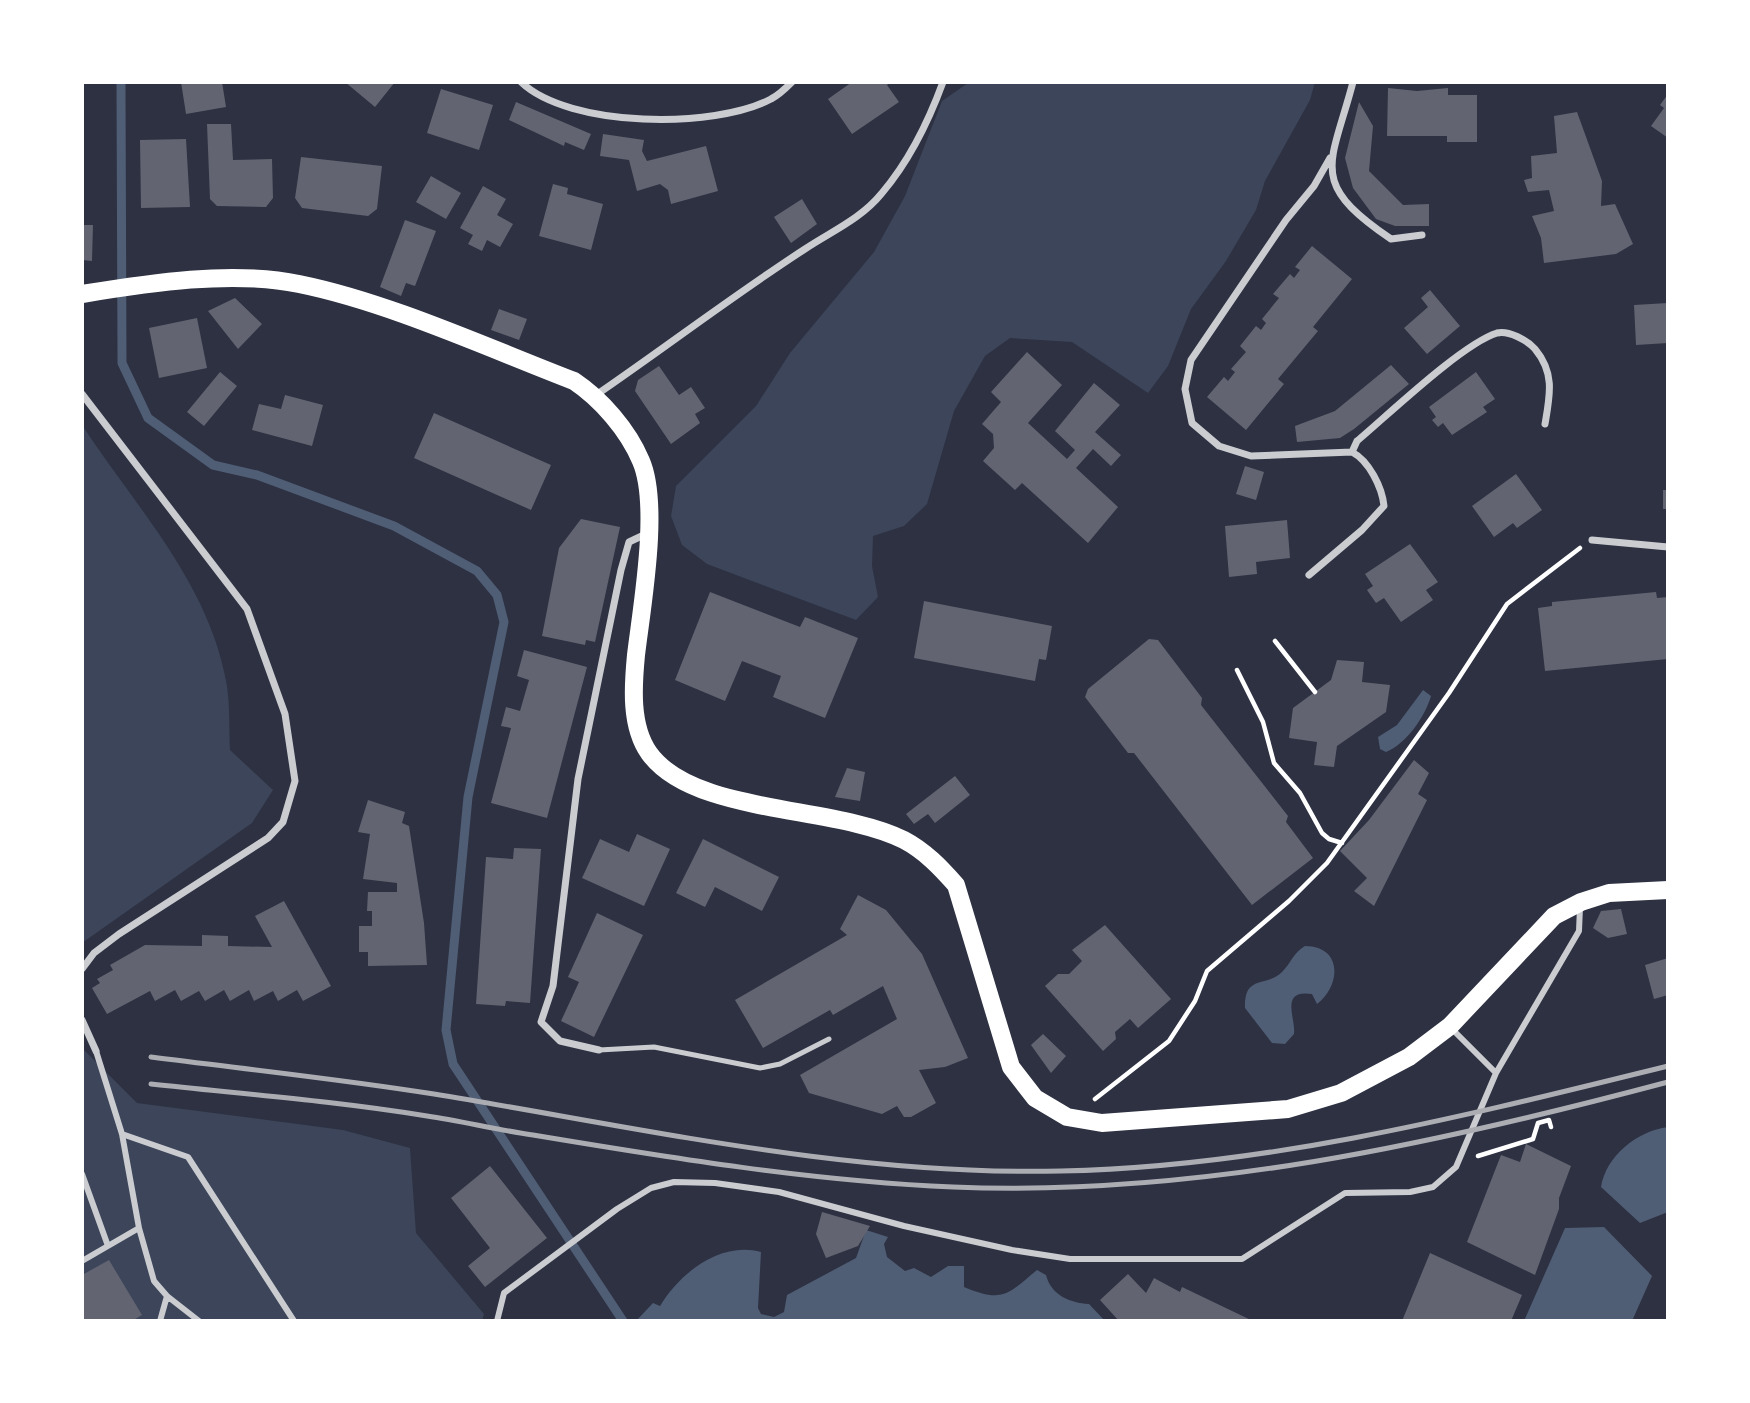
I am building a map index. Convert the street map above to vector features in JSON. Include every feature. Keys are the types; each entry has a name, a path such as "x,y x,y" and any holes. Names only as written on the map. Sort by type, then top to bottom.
{"main road":[{"path":"84,293 220,278 298,284 397,313 574,381 596,395 642,461 649,533 633,688 635,714 647,751 666,772 693,786 722,796 867,827 906,841 936,862 956,885 1011,1067 1035,1098 1067,1117 1102,1123 1289,1108 1341,1093 1409,1057 1450,1026 1554,916 1581,902 1609,893 1668,890"}],"street":[{"path":"521,82 555,101 599,116 678,120 739,110 771,99 793,82"},
{"path":"596,395 805,248 855,220 881,194 927,127 943,82"},
{"path":"1310,575 1362,530 1384,506 1383,491 1360,456 1352,452 1251,456 1219,446 1192,423 1185,389 1191,360 1286,220 1314,186 1330,158 1353,82"},
{"path":"1330,158 1334,186 1360,218 1391,239 1422,235"},
{"path":"1352,452 1357,441 1450,363 1479,341 1499,332 1514,335 1532,346 1545,363 1552,391 1545,424"},
{"path":"82,394 247,609 285,714 295,781 283,822 268,838 118,934 94,953 82,969"},
{"path":"599,1050 560,1041 541,1022 555,972 578,779 621,570 629,542 649,533"},
{"path":"1592,540 1668,547"},
{"path":"497,1321 504,1293 617,1209 651,1188 674,1182 715,1183 779,1192 904,1226 1012,1250 1070,1259 1242,1259 1345,1193 1410,1192 1433,1187 1456,1167 1496,1073 1579,931 1581,902"},
{"path":"82,1020 96,1051 122,1134 139,1228 154,1281 167,1296 199,1321"},
{"path":"1450,1026 1496,1073"},
{"path":"122,1134 188,1157 294,1321"},
{"path":"82,1174 107,1246"},
{"path":"82,1261 139,1228"},
{"path":"160,1321 167,1296"}],"lane":[{"path":"599,1050 654,1046 760,1068 780,1064 828,1039"}],"path":[{"path":"1115,1086 1169,1041 1195,1001 1207,971 1289,901 1342,843 1449,693 1507,604 1592,540"},
{"path":"1275,641 1315,692"},
{"path":"1237,670 1260,714 1274,763 1300,793 1322,833 1329,839 1342,843"},
{"path":"1456,1167 1489,1152 1533,1139 1538,1123 1549,1121 1551,1127"}],"shaded area":[{"path":"1315,82 1310,100 1265,181 1256,210 1226,261 1191,309 1168,366 1148,393 1072,342 1010,338 985,356 954,411 927,504 904,526 873,536 872,566 878,597 856,620 707,564 682,545 671,516 676,486 756,406 790,353 874,252 905,196 942,101 968,83"},
{"path":"82,425 148,518 188,581 205,614 218,649 228,694 230,750 273,790 252,823 82,943"},
{"path":"1423,690 1431,696 1414,729 1393,748 1386,752 1380,749 1378,737 1397,725"},
{"path":"1305,946 1317,948 1332,960 1334,978 1331,987 1317,1004 1312,994 1296,996 1291,1006 1294,1034 1285,1044 1272,1043 1245,1008 1248,990 1257,983 1276,977"},
{"path":"82,1048 137,1103 343,1130 410,1148 416,1233 484,1314 482,1321 82,1321"},
{"path":"1668,1127 1668,1212 1640,1223 1601,1187 1604,1176 1616,1155 1634,1140 1656,1129"},
{"path":"1604,1227 1652,1276 1632,1321 1524,1321 1565,1228"},
{"path":"866,1230 888,1237 884,1244 887,1257 905,1271 914,1268 931,1277 948,1266 964,1266 964,1287 988,1295 997,1295 1012,1290 1037,1270 1046,1275 1052,1288 1062,1297 1089,1304 1105,1321 636,1321 653,1303 660,1306 678,1282 703,1262 731,1251 746,1250 761,1252 758,1308 761,1314 774,1317 784,1312 787,1295 856,1258"}],"building":[{"path":"181,82 222,82 226,107 186,114"},
{"path":"345,82 395,82 375,107"},
{"path":"852,82 891,82 887,85 899,102 852,134 828,99"},
{"path":"1388,88 1417,91 1448,88 1448,95 1477,95 1477,142 1447,142 1447,136 1387,136"},
{"path":"441,89 493,105 479,150 427,133"},
{"path":"1668,94 1668,138 1651,126 1664,108 1660,105"},
{"path":"516,102 591,134 584,150 565,142 564,146 509,120"},
{"path":"1359,102 1373,126 1369,171 1403,205 1429,204 1429,226 1395,226 1376,219 1353,188 1345,158"},
{"path":"1577,112 1602,181 1601,206 1615,204 1633,244 1616,254 1544,263 1541,238 1532,216 1554,211 1549,190 1528,192 1524,180 1532,178 1531,156 1557,153 1554,116"},
{"path":"207,124 231,124 233,160 272,159 273,198 266,207 217,206 210,199"},
{"path":"603,134 644,140 642,151 647,161 706,146 718,191 671,204 668,190 660,184 637,191 629,160 600,156"},
{"path":"186,139 190,207 141,208 140,140"},
{"path":"301,157 382,166 377,209 368,216 302,208 295,198"},
{"path":"431,176 461,193 446,219 416,202"},
{"path":"553,184 568,188 567,194 603,204 591,250 539,236"},
{"path":"483,186 506,199 497,215 513,224 500,247 487,240 482,251 468,244 473,235 460,228"},
{"path":"802,199 817,224 791,243 774,217"},
{"path":"405,220 436,231 415,286 406,283 401,296 380,287"},
{"path":"82,225 93,225 92,261 82,260"},
{"path":"1312,246 1352,279 1313,327 1318,331 1278,379 1284,384 1246,430 1207,397 1224,377 1228,381 1235,372 1231,369 1246,352 1240,346 1256,326 1261,330 1266,323 1262,319 1279,298 1273,294 1290,274 1294,278 1300,270 1295,267"},
{"path":"1430,290 1460,326 1427,354 1404,328 1428,307 1421,298"},
{"path":"235,298 262,324 238,349 208,311"},
{"path":"1668,303 1668,343 1636,345 1634,305"},
{"path":"499,309 527,319 519,340 491,330"},
{"path":"197,318 207,368 159,378 149,328"},
{"path":"1027,352 1062,385 1028,423 1067,459 1075,450 1055,431 1094,383 1120,405 1095,432 1121,455 1111,466 1093,449 1076,468 1118,507 1088,543 1022,483 1015,490 983,461 994,448 993,434 982,424 1001,402 991,392"},
{"path":"1391,365 1409,384 1340,438 1297,442 1295,426 1335,411"},
{"path":"659,366 679,395 691,387 705,408 695,414 700,423 671,444 635,391 638,380"},
{"path":"220,372 237,386 204,426 187,412"},
{"path":"1476,372 1495,399 1483,407 1487,412 1452,435 1443,423 1438,427 1432,420 1436,417 1429,407"},
{"path":"285,395 323,405 312,446 252,430 259,404 281,409"},
{"path":"434,413 551,465 531,510 414,458"},
{"path":"1245,466 1264,472 1256,500 1236,494"},
{"path":"1516,474 1542,510 1517,528 1513,523 1494,537 1472,506"},
{"path":"1663,490 1668,490 1668,509 1663,509"},
{"path":"581,519 620,527 595,642 586,640 585,645 542,636 559,548"},
{"path":"1287,520 1290,558 1256,562 1257,574 1229,577 1225,526"},
{"path":"1410,544 1438,582 1426,590 1433,600 1401,622 1384,598 1376,603 1367,590 1373,586 1365,574"},
{"path":"710,592 800,627 805,617 858,638 825,718 773,697 781,676 742,661 725,701 675,680"},
{"path":"1656,592 1657,598 1668,597 1668,659 1545,671 1538,608 1552,606 1552,602"},
{"path":"924,601 1052,626 1046,660 1039,659 1035,681 914,658"},
{"path":"1149,639 1158,640 1202,698 1201,705 1288,816 1286,822 1313,858 1252,905 1134,753 1128,753 1085,697 1088,689"},
{"path":"524,650 587,667 547,818 491,803 511,728 501,726 506,707 520,711 529,680 517,676"},
{"path":"1337,660 1364,662 1362,682 1390,685 1386,712 1337,746 1334,767 1314,765 1317,742 1289,738 1293,708 1331,680"},
{"path":"1414,760 1429,773 1418,794 1427,800 1374,906 1354,891 1367,878 1340,851 1369,820"},
{"path":"847,768 865,772 860,801 835,797"},
{"path":"955,776 970,795 935,823 928,814 914,824 906,814"},
{"path":"368,800 405,812 402,823 409,826 424,923 427,965 368,966 368,952 359,952 359,926 372,926 372,911 367,911 368,892 397,892 397,883 363,879 370,834 358,832"},
{"path":"637,834 670,849 644,906 582,878 600,839 629,852"},
{"path":"703,839 779,877 762,911 715,887 705,907 676,893"},
{"path":"514,848 541,849 530,1003 506,1001 505,1006 476,1004 486,857 513,859"},
{"path":"858,895 886,910 922,954 968,1058 945,1067 919,1070 936,1103 911,1117 904,1117 897,1106 882,1114 809,1093 800,1075 897,1019 883,986 833,1015 830,1010 763,1048 735,1000 847,935 840,929"},
{"path":"284,901 331,986 303,1001 297,990 278,1001 273,991 254,1001 249,990 230,1001 224,990 205,1001 199,991 181,1001 175,990 155,1001 150,991 107,1014 92,988 100,983 97,979 113,970 110,965 145,945 202,946 202,935 228,936 228,946 272,947 255,916"},
{"path":"1621,909 1627,934 1608,938 1593,928 1601,911"},
{"path":"597,913 643,935 594,1037 561,1021 579,982 568,977"},
{"path":"1105,925 1171,999 1138,1028 1130,1019 1115,1032 1116,1039 1103,1051 1045,986 1058,974 1069,974 1082,961 1072,950"},
{"path":"1668,958 1668,995 1654,999 1645,965"},
{"path":"1043,1034 1066,1056 1051,1073 1031,1045"},
{"path":"1526,1144 1571,1166 1535,1275 1467,1242 1501,1155 1520,1162"},
{"path":"490,1166 547,1238 485,1287 468,1266 490,1248 451,1198"},
{"path":"822,1212 870,1226 858,1246 826,1258 816,1234"},
{"path":"1430,1253 1522,1295 1511,1321 1402,1321"},
{"path":"109,1260 142,1315 132,1321 82,1321 82,1275"},
{"path":"1128,1274 1146,1293 1154,1278 1180,1292 1182,1287 1253,1321 1119,1321 1100,1300"}],"waterway":[{"path":"121,82 122,363 148,418 213,465 257,475 394,526 477,571 497,595 504,622 468,797 446,1030 453,1064 623,1321"}],"railway":[{"path":"151,1057 399,1089 668,1135 824,1158 982,1171 1138,1167 1291,1149 1443,1120 1668,1066"},
{"path":"151,1084 392,1111 637,1152 795,1174 953,1187 1044,1188 1134,1184 1225,1175 1314,1162 1492,1126 1668,1082"}]}
